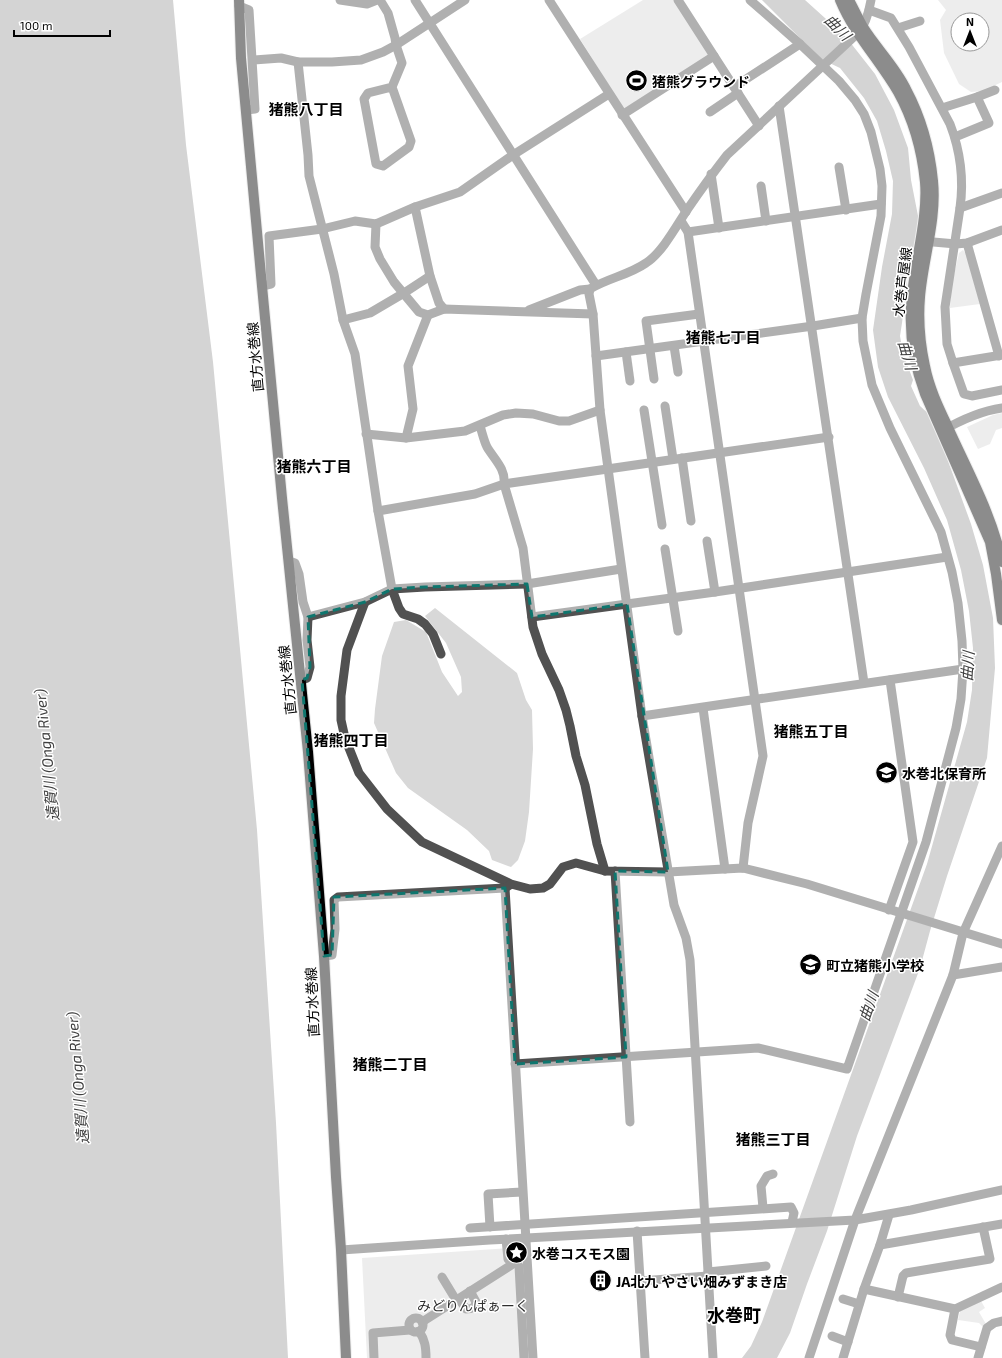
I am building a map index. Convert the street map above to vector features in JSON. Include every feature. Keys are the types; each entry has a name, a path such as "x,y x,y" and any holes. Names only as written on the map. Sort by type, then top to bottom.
{"main road":[{"name":"水巻芦屋線","path":"840,0 846,15 898,93 909,115 916,137 925,183 925,241 912,295 910,314 913,356 918,378 986,513 997,540 1002,562"},
{"name":"水巻芦屋線","path":"849,0 858,33"},
{"name":"直方水巻線","path":"239,3 241,58 282,498 302,680 324,956 342,1250 346,1358"},
{"name":"水巻芦屋線","path":"945,429 990,542 1002,620"}],"street":[{"path":"340,0 367,4 378,0 388,14 402,63 392,87 411,141 408,147 383,166 376,164 364,99 368,93 392,87"},
{"path":"415,0 513,155 593,287"},
{"path":"253,60 281,58 298,62 332,62 361,60 383,52 396,45 465,0"},
{"path":"549,0 686,212"},
{"path":"678,0 759,126"},
{"path":"515,1064 758,1048 847,1068 926,842 956,728 961,699 963,669 958,603 952,572 941,532 890,428 872,385 863,341 862,318 881,216 882,186 880,169 871,132 864,114 855,100 824,65 750,0"},
{"path":"526,311 580,290 593,287 647,263 657,253 681,221 711,174 727,155 858,33 870,10 871,0"},
{"path":"239,3 249,10 253,60 255,109 246,110"},
{"path":"870,10 891,18 898,28 942,108 955,137 962,190 956,244 945,308 947,344 964,394 972,396 1002,390"},
{"path":"898,28 920,21"},
{"path":"710,112 736,90 800,44"},
{"path":"622,115 714,56"},
{"path":"298,62 309,176 344,320 355,354 378,511 392,589 399,608 403,614 418,619 425,624 433,634 441,654"},
{"path":"942,108 995,90"},
{"path":"262,286 271,284 268,236 322,229 355,221 376,224 414,207 460,192 513,155 609,94"},
{"path":"955,137 989,123 977,97"},
{"path":"779,106 813,326 864,683"},
{"path":"840,167 846,210"},
{"path":"711,174 719,228"},
{"path":"762,186 766,221"},
{"path":"960,208 1002,193"},
{"path":"688,232 881,204"},
{"path":"414,207 430,276 439,303 444,309"},
{"path":"681,221 688,232 763,756 748,823 743,868"},
{"path":"376,224 374,247 391,277 419,312 428,315 444,309 593,314"},
{"path":"925,241 956,244 967,242 1002,230"},
{"path":"953,363 1000,355 967,242"},
{"path":"344,320 370,313 430,276"},
{"path":"593,287 589,294 593,314 600,410 642,716 674,905 686,938 690,960 714,1358"},
{"path":"555,299 556,308 559,312"},
{"path":"654,378 646,321 699,314"},
{"path":"406,438 414,409 408,366 428,315"},
{"path":"596,356 862,318"},
{"path":"674,346 678,372"},
{"path":"626,352 630,381"},
{"path":"665,406 691,521"},
{"path":"945,429 986,411 1002,408"},
{"path":"366,434 406,438 465,431 480,426 503,415 516,413 540,415 559,422 570,421 600,410"},
{"path":"644,410 662,525"},
{"path":"480,426 487,446 497,460 505,477 504,484 524,548 533,627 542,654 559,690 566,710 604,871"},
{"path":"378,511 474,494 504,484 829,437"},
{"path":"707,541 715,592"},
{"path":"665,549 678,631"},
{"path":"532,617 715,592 947,557"},
{"path":"289,561 295,563 299,574 303,602 308,617 310,667 307,678 302,680"},
{"path":"308,617 365,602 392,589 528,584 621,568"},
{"path":"365,602 347,650 341,696 341,720 345,738 359,773 387,809 422,842 508,886"},
{"path":"642,716 963,669"},
{"path":"889,910 913,842 890,680"},
{"path":"703,708 725,869"},
{"path":"809,1358 855,1220 953,976 963,933 1002,847"},
{"path":"324,956 332,955 335,929 334,900 338,896 508,886 530,889 543,888 550,884 563,867 576,863 604,871 668,872 743,868 807,884 1002,944"},
{"path":"615,871 630,1122"},
{"path":"508,886 515,1064 525,1238 520,1265 524,1358"},
{"path":"953,976 1002,967"},
{"path":"763,1208 761,1186 767,1176 773,1174"},
{"path":"342,1250 637,1231 828,1220 855,1220 889,1215 1002,1190"},
{"path":"490,1227 488,1194 522,1192"},
{"path":"470,1228 791,1207 794,1213 794,1222"},
{"path":"843,1358 859,1304 889,1215"},
{"path":"880,1245 1002,1224"},
{"path":"898,1297 903,1276 906,1273 990,1259 983,1227"},
{"path":"637,1231 645,1358"},
{"path":"506,1239 508,1259 520,1265"},
{"path":"374,1358 373,1333 415,1331 422,1326 422,1322 457,1299 520,1265"},
{"path":"520,1265 533,1358"},
{"path":"640,1281 766,1266"},
{"path":"442,1277 466,1309 474,1307 476,1302 470,1291"},
{"path":"864,1289 955,1309 1002,1287"},
{"path":"843,1299 859,1304"},
{"path":"955,1309 950,1335 952,1340 981,1347"},
{"path":"978,1358 987,1328 994,1323 1002,1321"},
{"path":"415,1331 423,1338 426,1358"},
{"path":"832,1336 848,1342"}],"highlighted area":[{"path":"527,584 532,617 627,604 668,872 615,871 626,1057 515,1064 505,888 334,897 332,955 324,956 302,680 307,678 310,667 308,617 365,602 392,589 425,587"}],"green space":[{"name":"猪熊グラウンド","path":"643,0 675,0 710,54 624,109 580,39"},
{"path":"938,0 1002,0 1002,82 983,91 971,92 959,84 944,53 940,20 946,10"},
{"path":"963,250 966,254 980,304 950,308 951,287 959,253"},
{"path":"1002,413 1002,428 996,430 990,444 978,449 967,427 993,415"},
{"path":"435,608 517,673 526,700 532,710 533,749 529,812 525,841 518,860 511,867 492,860 489,851 467,830 408,788 396,773 374,723 382,656 394,622 406,620 426,632 442,672 458,696 462,692 461,677 446,643 425,616"},
{"name":"みどりんぱぁーく","path":"524,1247 531,1358 367,1358 362,1258"},
{"path":"981,1301 985,1308 979,1312 986,1324 983,1327 979,1323 958,1320 960,1311"}],"water":[{"name":"遠賀川 (Onga River)","path":"0,0 173,0 186,145 213,362 257,830 276,1123 288,1358 0,1358"},
{"path":"762,0 805,0 846,37 875,74 894,110 908,148 911,180 919,221 908,274 900,336 903,353 913,380 911,386 920,406 932,417 971,524 983,565 993,618 995,668 987,758 947,876 920,968 857,1136 827,1231 790,1333 777,1358 742,1358 751,1346 762,1322 927,864 967,722 972,690 973,648 969,611 961,570 947,520 924,468 888,397 878,367 873,330 882,267 892,214 893,181 877,121 864,98 840,68 821,59"}],"place":[{"name":"猪熊グラウンド","path":"637,81"},
{"name":"水巻北保育所","path":"887,773"},
{"name":"町立猪熊小学校","path":"811,965"},
{"name":"水巻コスモス園","path":"516,1253"},
{"name":"JA北九 やさい畑みずまき店","path":"600,1281"}],"district":[{"name":"猪熊八丁目","path":"306,109"},
{"name":"猪熊七丁目","path":"723,337"},
{"name":"猪熊六丁目","path":"314,466"},
{"name":"猪熊五丁目","path":"811,731"},
{"name":"猪熊四丁目","path":"351,740"},
{"name":"猪熊二丁目","path":"390,1064"},
{"name":"猪熊三丁目","path":"773,1139"},
{"name":"水巻町","path":"734,1315"}],"water label":[{"name":"曲川","path":"838,27"},
{"name":"曲川","path":"908,355"},
{"name":"曲川","path":"967,666"},
{"name":"曲川","path":"868,1006"}]}
